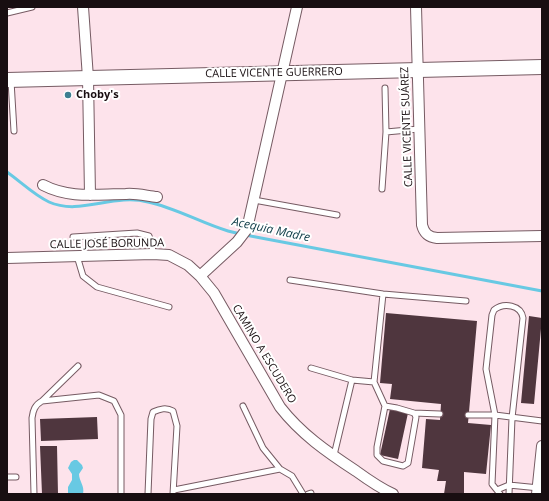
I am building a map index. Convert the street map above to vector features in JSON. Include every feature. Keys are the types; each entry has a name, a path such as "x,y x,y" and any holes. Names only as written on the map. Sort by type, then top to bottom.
{"main road":[{"name":"CALLE VICENTE GUERRERO","path":"9,80 542,67"}],"street":[{"path":"83,7 88,78 90,195"},
{"path":"200,276 237,242 247,228 297,7"},
{"name":"CALLE VICENTE SUÁREZ","path":"416,7 422,225 427,235 437,238 542,236"},
{"path":"43,185 55,191 68,194 128,194 157,197"},
{"name":"CALLE JOSÉ BORUNDA","path":"7,258 153,254 169,255 188,265 200,276"},
{"name":"CAMINO A ESCUDERO","path":"200,276 214,293 280,407 304,434 332,455 393,494"},
{"path":"539,490 542,446"}],"lane":[{"path":"7,12 32,7"},
{"path":"9,80 14,131"},
{"path":"382,190 386,132 385,88"},
{"path":"386,132 419,129"},
{"path":"254,200 337,215"},
{"path":"73,238 137,233 149,236 153,254"},
{"path":"77,256 83,276 97,288 169,307"},
{"path":"290,280 383,294 466,301"},
{"path":"383,294 374,382 385,406 377,446 377,455 383,461 398,466 406,465 408,462 416,420 414,413"},
{"path":"509,494 509,485 512,418 523,318 522,312 519,309 503,306 494,310 492,316 486,369 495,415 492,484 498,492 509,485 539,490"},
{"path":"34,494 33,410 37,404 78,366"},
{"path":"311,368 352,380 374,382"},
{"path":"332,455 335,451 352,380"},
{"path":"42,401 99,395 114,401 121,415 121,494"},
{"path":"243,406 263,448 280,469 292,476 303,494"},
{"path":"385,406 414,413 440,414"},
{"path":"148,494 151,419 153,412 168,408 173,411 177,426 174,492 280,469"},
{"path":"468,414 495,415 542,421"},
{"path":"7,477 16,477"}],"water":[{"path":"74,460 77,460 83,468 79,474 83,494 68,494 68,487 72,480 72,474 68,468"}],"building":[{"path":"386,313 477,321 468,423 491,425 486,474 464,472 464,494 444,494 446,481 437,481 439,470 422,468 426,419 440,420 441,404 390,399 392,384 380,383"},
{"path":"529,316 542,318 534,404 521,403"},
{"path":"390,409 408,413 398,459 380,455"},
{"path":"97,417 98,439 41,441 40,419"},
{"path":"40,446 57,446 58,494 42,494"}],"waterway":[{"name":"Acequia Madre","path":"7,172 38,196 61,206 85,206 122,200 148,202 169,208 218,228 236,233 542,291"}],"place":[{"name":"Choby's","path":"68,95"}]}
